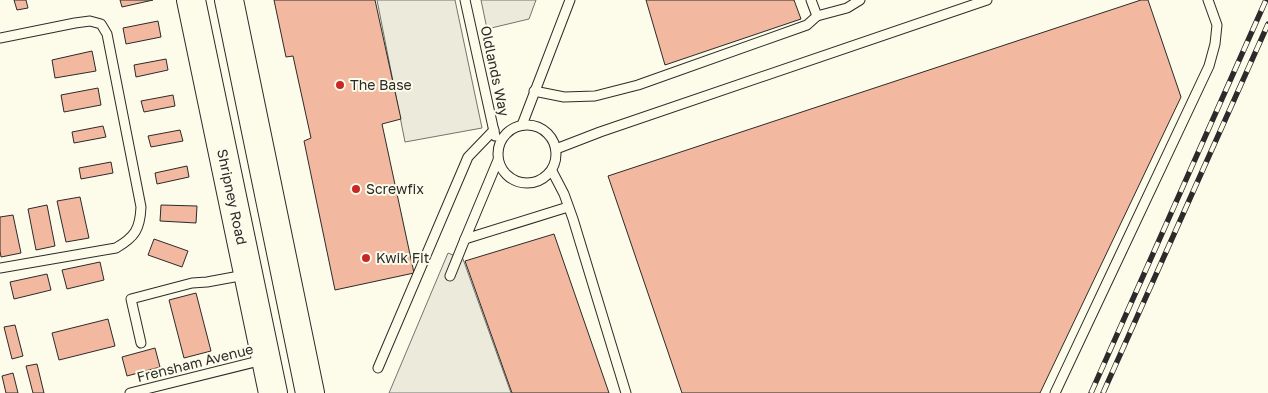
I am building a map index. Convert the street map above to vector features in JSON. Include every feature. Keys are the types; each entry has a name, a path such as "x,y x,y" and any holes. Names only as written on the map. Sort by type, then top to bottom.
{"main road":[{"name":"Shripney Road","path":"191,0 273,393"},
{"path":"229,0 310,393"}],"lane":[{"name":"Oldlands Way","path":"465,0 498,148 498,160"},
{"path":"522,125 570,0"},
{"path":"811,0 817,16"},
{"path":"534,91 564,97 595,96 638,85 807,25 817,16 847,8 860,0"},
{"path":"498,160 508,177 516,182 536,183 552,171 557,157 556,149 986,0"},
{"path":"1055,393 1209,66 1215,44 1217,25 1208,0"},
{"path":"0,38 90,21 101,24 107,34 141,207 136,231 128,241 116,248 0,268"},
{"name":"Oldlands Way","path":"498,148 506,133 513,128 531,125 548,133 556,149"},
{"path":"378,368 468,157 494,130"},
{"path":"450,276 498,160"},
{"path":"552,171 564,194 573,219 626,393"},
{"path":"465,239 568,207"},
{"path":"141,343 131,299 192,284 248,274"},
{"name":"Frensham Avenue","path":"130,393 266,359"}],"shaded area":[{"path":"377,0 455,0 482,128 405,142"},
{"path":"481,0 536,0 529,19 487,29"},
{"path":"448,253 463,259 511,393 389,393"}],"building":[{"path":"14,0 26,0 28,8 17,10"},
{"path":"120,0 153,0 122,7"},
{"path":"274,0 375,0 401,119 382,124 414,273 335,290 304,141 311,138 293,56 286,57"},
{"path":"646,0 794,0 801,19 665,65"},
{"path":"1141,0 1148,0 1181,97 1040,393 682,393 608,176"},
{"path":"158,21 161,37 126,44 123,28"},
{"path":"92,51 96,71 55,78 52,60"},
{"path":"166,59 168,70 136,77 134,65"},
{"path":"98,88 101,105 64,112 61,95"},
{"path":"173,95 175,106 144,112 141,101"},
{"path":"103,126 106,137 74,143 72,132"},
{"path":"180,130 183,141 151,147 148,136"},
{"path":"111,162 113,173 81,179 79,168"},
{"path":"187,166 189,177 157,184 155,173"},
{"path":"80,197 89,238 66,242 57,201"},
{"path":"47,205 55,246 36,250 28,209"},
{"path":"161,205 197,206 196,223 160,221"},
{"path":"13,215 21,253 1,257 0,217"},
{"path":"554,234 609,393 512,393 465,261"},
{"path":"154,239 188,251 182,267 148,255"},
{"path":"100,262 104,280 67,289 62,270"},
{"path":"47,274 51,290 14,299 10,282"},
{"path":"196,293 211,351 184,358 169,300"},
{"path":"108,319 115,346 59,360 52,333"},
{"path":"15,325 23,356 12,359 4,327"},
{"path":"155,348 160,367 127,376 122,357"},
{"path":"37,364 44,393 33,393 26,366"},
{"path":"13,373 18,393 6,393 2,376"}],"railway":[{"path":"1091,393 1266,0"},
{"path":"1103,393 1268,24"}],"place":[{"name":"The Base","path":"340,85"},
{"name":"Screwfix","path":"356,189"},
{"name":"Kwik Fit","path":"366,258"}]}
